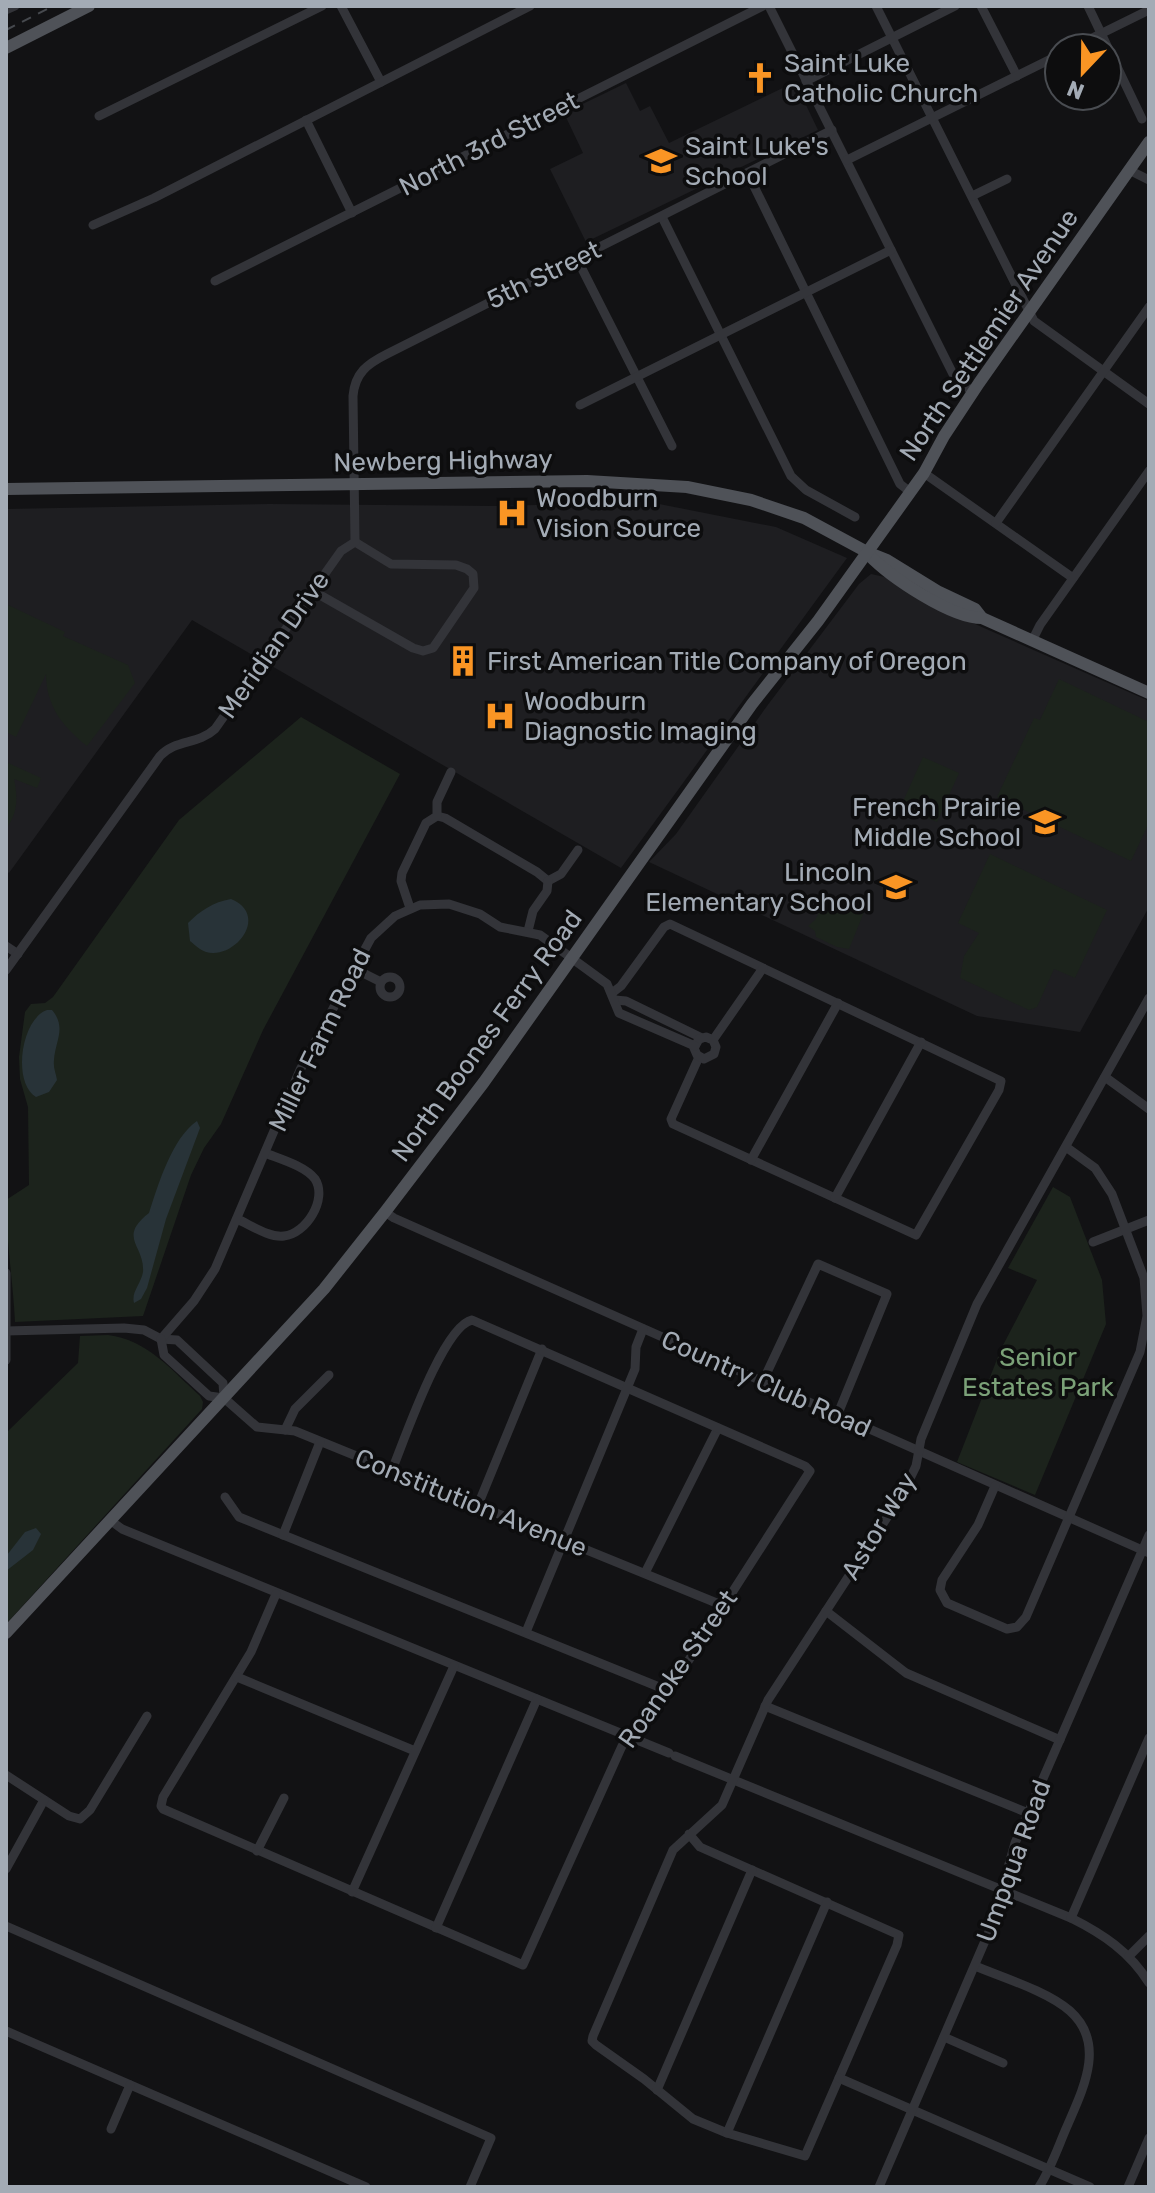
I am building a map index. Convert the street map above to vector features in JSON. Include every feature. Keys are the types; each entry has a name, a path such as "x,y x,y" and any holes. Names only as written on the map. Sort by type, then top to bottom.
{"main road":[{"path":"6,48 89,6"},
{"name":"North Settlemier Avenue","path":"867,552 924,473 973,393 1149,142"},
{"name":"Newberg Highway","path":"6,489 587,481 687,487 739,497 790,512 867,552 881,568 940,604 970,618 982,618 1149,693"},
{"name":"North Boones Ferry Road","path":"6,1633 324,1289 484,1082 752,704 801,644 867,552"}],"street":[{"path":"6,10 15,6"},
{"path":"99,116 322,6"},
{"path":"341,6 381,82"},
{"path":"93,225 154,198 530,6"},
{"name":"North 3rd Street","path":"215,281 763,6"},
{"path":"769,6 953,374 973,393"},
{"path":"876,6 1036,323 1149,404"},
{"path":"806,81 955,6"},
{"path":"981,6 1017,76"},
{"path":"1088,6 1101,32"},
{"path":"1104,32 1149,10"},
{"path":"847,160 1043,63"},
{"path":"1123,78 1142,119"},
{"path":"306,120 352,213"},
{"name":"5th Street","path":"355,484 353,396 361,370 387,354 832,130"},
{"path":"1129,170 1149,180"},
{"path":"748,174 899,481 909,491"},
{"path":"972,196 1007,179"},
{"path":"662,217 791,476 806,490 855,517"},
{"path":"580,405 891,250"},
{"path":"577,259 672,446"},
{"path":"996,523 1149,307"},
{"path":"1032,641 1149,471"},
{"path":"924,473 1073,578"},
{"path":"313,591 423,651 433,648 474,588 473,574 462,567 391,564 355,542 355,484"},
{"name":"Meridian Drive","path":"6,970 160,756 174,744 207,736 341,551 355,542"},
{"path":"437,816 437,802 451,772"},
{"path":"528,931 533,911 547,891 548,881 543,875 445,818 437,816 426,823 402,873 401,881 410,908 427,904 457,905 480,914 500,927 528,931 544,938 605,982 613,996 698,1042 713,1040 763,968"},
{"path":"548,881 561,874 578,850"},
{"name":"Miller Farm Road","path":"161,1339 206,1284 300,1070 371,938 384,924 410,908"},
{"path":"613,996 668,924 1001,1081 999,1090 916,1235 670,1122 699,1057 698,1042"},
{"path":"6,946 18,954"},
{"path":"355,969 381,982"},
{"path":"751,1160 838,1003"},
{"name":"Astor Way","path":"657,2090 592,2041 670,1856 678,1844 722,1805 765,1706 903,1493 916,1466 921,1439 969,1320 1147,1005"},
{"path":"699,1057 712,1056 716,1047 713,1040"},
{"path":"835,1198 921,1042"},
{"path":"1105,1077 1149,1109"},
{"path":"995,1486 978,1525 942,1580 940,1590 947,1603 1011,1629 1023,1621 1144,1339 1147,1293 1127,1229 1102,1177 1085,1159 1066,1147"},
{"path":"237,1219 275,1236 289,1235 299,1230 319,1202 320,1192 312,1176 265,1153"},
{"name":"Country Club Road","path":"385,1212 762,1383 1146,1551"},
{"path":"1093,1242 1149,1220"},
{"path":"762,1383 818,1264 887,1294 837,1416"},
{"path":"6,1273 6,1360"},
{"path":"392,1470 433,1370 454,1333 467,1321 483,1323 718,1428 645,1573"},
{"path":"7,1331 124,1328 144,1330 161,1339 177,1340 223,1383 224,1398 209,1396 164,1355 161,1339"},
{"path":"526,1632 636,1365 636,1347 643,1329"},
{"path":"478,1505 542,1349"},
{"path":"285,1430 295,1409 329,1375"},
{"name":"Constitution Avenue","path":"224,1398 257,1427 285,1430 320,1442 724,1606"},
{"name":"Roanoke Street","path":"436,1928 523,1965 622,1746 669,1691 808,1477 810,1471 805,1466 718,1428"},
{"path":"283,1535 320,1442"},
{"path":"225,1497 239,1517 669,1691"},
{"path":"110,1520 119,1527 276,1594 1071,1918 1102,1935 1129,1956 1149,1983"},
{"name":"Umpqua Road","path":"879,2187 991,1927 1011,1856 1028,1813 1146,1551 1149,1535"},
{"path":"276,1594 259,1636 237,1677 166,1792 161,1806 172,1815 436,1928 537,1699"},
{"path":"826,1611 906,1673 1060,1740"},
{"path":"352,1892 454,1666"},
{"path":"237,1677 415,1751"},
{"path":"765,1706 1028,1813"},
{"path":"6,1775 69,1816 80,1819 90,1810 147,1716"},
{"path":"1071,1918 1149,1738"},
{"path":"257,1851 284,1798"},
{"path":"6,1869 44,1800"},
{"path":"689,1834 700,1847 899,1935 805,2156 727,2133 693,2119 657,2090 752,1870"},
{"path":"727,2133 827,1902"},
{"path":"6,1926 491,2138 470,2187"},
{"path":"1129,1956 1149,1936"},
{"path":"975,1966 1060,2004 1074,2015 1086,2037 1090,2053 1088,2074 1039,2187"},
{"path":"6,2031 366,2187"},
{"path":"944,2037 1003,2063"},
{"path":"839,2078 1090,2187"},
{"path":"111,2129 130,2085"},
{"path":"1128,2187 1149,2138"}],"shaded area":[{"name":"Saint Luke's School","path":"795,82 818,130 586,242 550,169 583,153 564,113 626,83 640,111 650,106 669,143"},
{"path":"649,502 776,527 847,558 621,868 192,620 9,873 6,871 6,509"},
{"path":"871,574 889,578 941,609 1149,701 1149,907 1080,1032 977,1016 649,862 676,834 767,706 859,584"},
{"path":"231,899 242,906 248,915 248,925 237,943 217,953 206,952 190,941 188,923 207,908"},
{"path":"47,1010 52,1010 59,1023 54,1063 57,1080 49,1092 36,1097 24,1079 23,1052 31,1025"},
{"path":"197,1121 200,1128 166,1219 147,1288 141,1299 134,1303 143,1272 135,1229 149,1213 173,1150"},
{"path":"36,1528 41,1534 33,1550 6,1571 7,1555 25,1532"}],"green space":[{"path":"6,604 65,632 63,636 128,665 135,683 87,746 58,715 49,696 46,674 16,737 6,732"},
{"path":"1059,679 1149,722 1149,823 1131,861 997,797 1034,718 1040,720"},
{"path":"301,717 400,774 263,1030 221,1124 204,1148 191,1175 143,1316 15,1322 6,1200 29,1185 28,1107 20,1079 19,1057 25,1012 31,1004 45,1003 53,997 179,820"},
{"path":"923,757 959,773 937,822 901,806"},
{"path":"6,762 41,778 37,788 14,779 16,805 6,829"},
{"path":"990,854 1107,910 1075,978 1054,969 1037,1007 1029,1010 960,978 964,956 979,933 958,923"},
{"path":"827,898 864,912 849,949 816,937 815,931 808,926 815,920"},
{"name":"Senior Estates Park","path":"1053,1187 1070,1197 1102,1280 1106,1324 1035,1495 957,1462 1001,1349 1037,1280 1008,1268"},
{"path":"108,1335 135,1343 158,1358 200,1396 202,1409 6,1624 6,1433 78,1363 80,1336"}],"railway":[{"path":"6,30 53,6"}],"place":[{"name":"Saint Luke Catholic Church","path":"760,78"},
{"name":"Saint Luke's School","path":"661,161"},
{"name":"Woodburn Vision Source","path":"512,513"},
{"name":"First American Title Company of Oregon","path":"463,661"},
{"name":"Woodburn Diagnostic Imaging","path":"500,716"},
{"name":"French Prairie Middle School","path":"1045,822"},
{"name":"Lincoln Elementary School","path":"896,887"}]}
